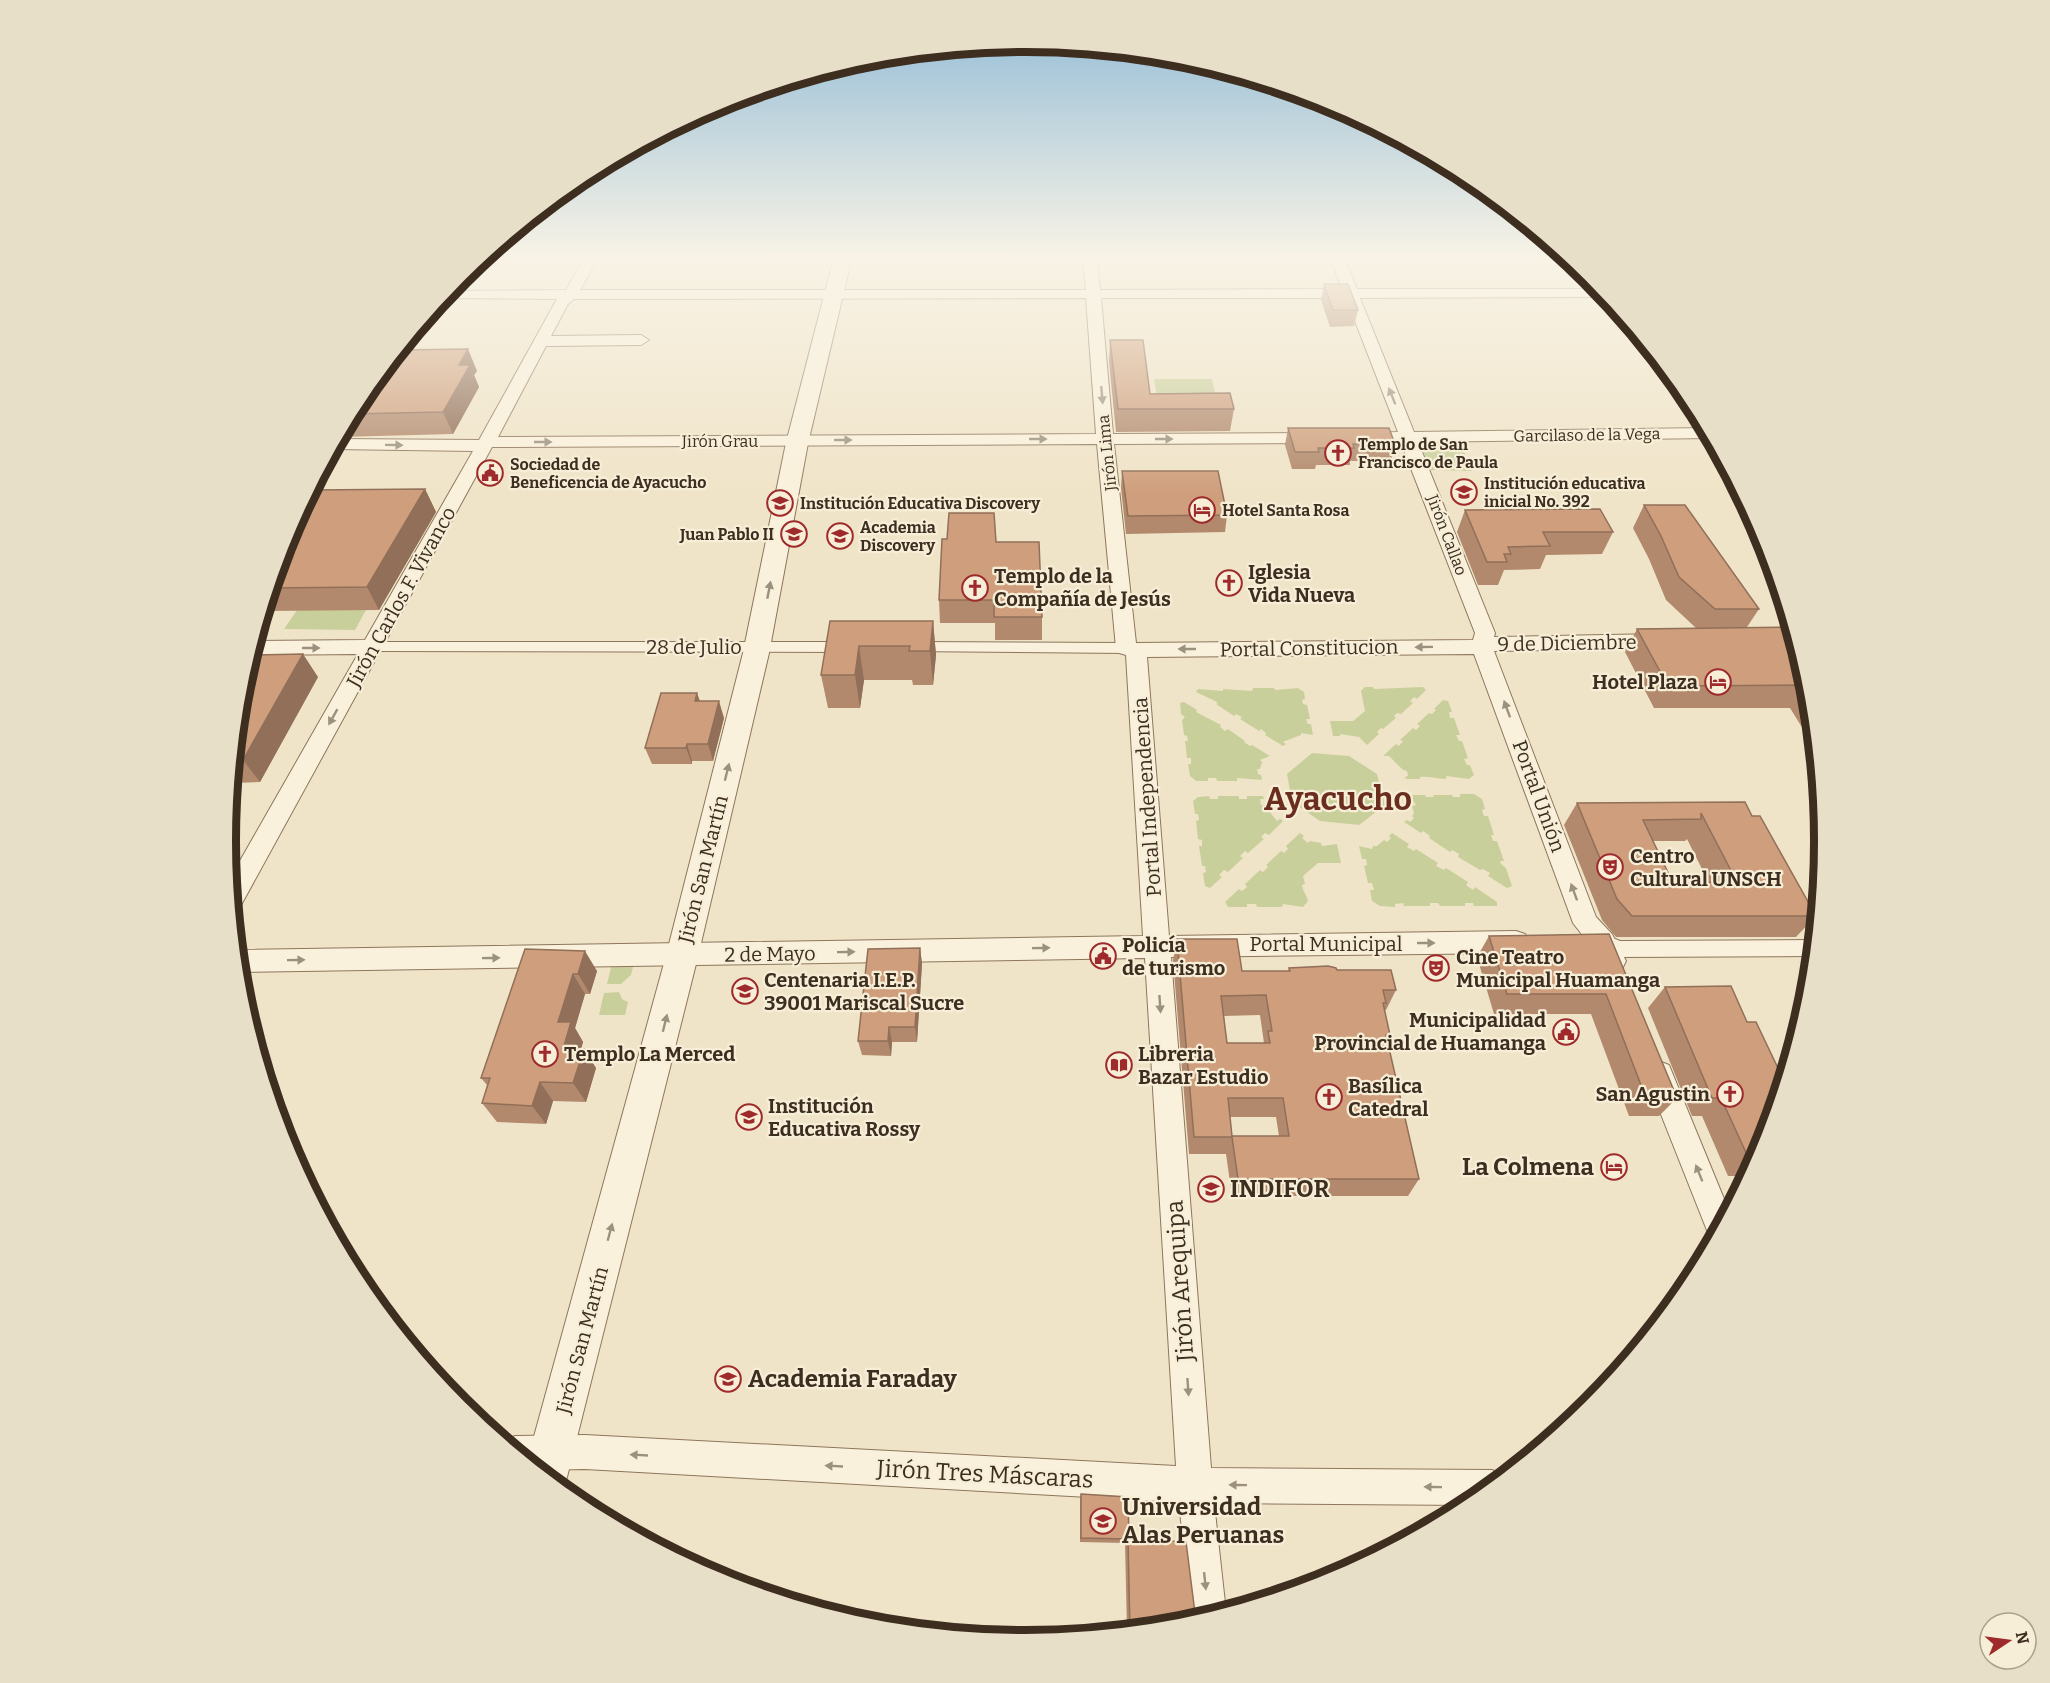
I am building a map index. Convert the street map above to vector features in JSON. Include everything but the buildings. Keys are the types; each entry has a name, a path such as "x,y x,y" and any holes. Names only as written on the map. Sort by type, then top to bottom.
{"street":[{"name":"Jirón Carlos F. Vivanco","path":"238,888 543,336"},
{"name":"Jirón San Martín","path":"538,1460 682,956 757,647 798,441 823,336"},
{"name":"Jirón Lima","path":"1097,336 1106,439 1131,649"},
{"name":"Jirón Callao","path":"1367,336 1485,633 1482,647"},
{"path":"540,341 641,340"},
{"name":"Garcilaso de la Vega","path":"1106,439 1699,433"},
{"name":"Jirón Grau","path":"344,444 474,446 505,442 1106,439"},
{"name":"9 de Diciembre","path":"1482,647 1496,643 1683,641"},
{"name":"28 de Julio","path":"260,648 871,647"},
{"path":"894,647 1131,649"},
{"name":"Portal Constitucion","path":"1131,649 1482,647"},
{"name":"Portal Unión","path":"1482,647 1586,923 1603,942 1623,986"},
{"name":"Portal Independencia","path":"1131,649 1158,945"},
{"path":"1603,942 1619,949 1806,948"},
{"name":"Portal Municipal","path":"1158,945 1603,942"},
{"name":"2 de Mayo","path":"246,961 682,956 1158,945"},
{"name":"Jirón Arequipa","path":"1158,945 1195,1485 1207,1609"},
{"path":"1650,1052 1717,1219"},
{"name":"Jirón Tres Máscaras","path":"538,1460 1195,1485 1477,1488"}],"green space":[{"path":"1154,379 1212,379 1219,411 1159,411"},
{"path":"1413,439 1459,439 1472,471 1425,470"},
{"path":"297,610 366,610 355,630 284,629"},
{"path":"1365,687 1374,689 1423,687 1426,690 1417,699 1414,697 1410,701 1413,703 1401,714 1397,713 1394,716 1396,718 1383,729 1381,728 1377,732 1379,734 1367,745 1359,737 1340,734 1340,736 1333,736 1330,721 1353,721 1365,711 1361,691"},
{"path":"1253,688 1274,688 1275,690 1298,688 1304,692 1305,699 1302,700 1303,704 1307,705 1310,719 1306,719 1308,724 1311,724 1313,735 1301,733 1283,742 1286,744 1283,746 1265,735 1266,733 1261,729 1259,731 1240,719 1242,717 1236,714 1234,716 1215,701 1196,692 1198,689 1252,691"},
{"path":"1443,700 1448,701 1452,712 1449,712 1450,718 1454,718 1460,735 1456,735 1459,741 1462,741 1468,758 1464,759 1467,765 1470,765 1474,775 1469,779 1446,776 1446,779 1420,777 1420,779 1406,779 1407,771 1389,756 1383,756 1396,744 1399,746 1403,741 1400,740 1413,728 1416,730 1420,726 1417,724 1429,713 1432,714"},
{"path":"1184,702 1197,710 1196,712 1221,725 1220,727 1225,731 1228,729 1250,746 1270,756 1260,760 1262,762 1260,769 1257,769 1262,780 1237,778 1237,781 1217,781 1216,778 1208,778 1208,781 1196,781 1190,776 1188,764 1191,764 1191,758 1187,758 1185,741 1188,741 1187,736 1184,735 1182,720 1185,717 1181,714 1180,703"},
{"path":"1312,753 1349,756 1377,774 1385,805 1359,825 1320,821 1292,802 1287,774"},
{"path":"1460,794 1474,794 1482,799 1485,809 1482,810 1484,816 1488,816 1494,835 1491,835 1493,841 1497,841 1504,861 1500,861 1501,864 1506,868 1512,886 1507,888 1488,876 1490,873 1458,857 1459,854 1452,850 1450,852 1429,838 1430,836 1423,831 1421,833 1404,822 1407,820 1410,822 1414,818 1412,806 1416,805 1409,795 1460,797"},
{"path":"1209,796 1210,799 1218,799 1218,796 1239,796 1239,799 1247,799 1247,796 1263,796 1264,799 1260,799 1261,805 1265,806 1277,821 1280,819 1283,821 1269,835 1265,833 1261,837 1264,839 1248,853 1245,851 1240,856 1243,858 1228,872 1224,870 1219,875 1222,877 1210,888 1205,886 1203,873 1206,872 1205,866 1202,866 1199,846 1202,846 1202,840 1198,839 1196,821 1199,820 1198,814 1195,814 1193,801 1198,797"},
{"path":"1300,833 1308,843 1310,841 1321,843 1322,846 1337,844 1341,863 1318,863 1303,876 1305,884 1302,887 1308,901 1303,907 1283,904 1282,907 1257,907 1256,904 1247,904 1247,907 1228,907 1225,902 1239,889 1242,891 1247,887 1245,884 1260,870 1263,872 1268,867 1266,865 1281,851 1284,853 1288,849 1286,846"},
{"path":"1392,833 1409,844 1407,847 1414,851 1416,849 1438,863 1436,866 1444,870 1446,868 1468,882 1466,885 1473,890 1475,887 1497,902 1497,906 1474,906 1473,903 1465,903 1465,906 1440,906 1438,903 1430,903 1430,906 1404,906 1403,903 1395,904 1395,907 1380,906 1372,901 1370,890 1374,890 1372,883 1368,883 1364,866 1367,865 1366,859 1362,859 1359,846 1372,849 1384,840 1387,842"},
{"path":"612,963 634,963 631,975 621,984 607,984"},
{"path":"619,992 622,999 628,1002 625,1015 599,1015 604,993"}],"place":[{"name":"Templo de San Francisco de Paula","path":"1338,453"},
{"name":"Sociedad de Beneficencia de Ayacucho","path":"490,473"},
{"name":"Institución educativa inicial No. 392","path":"1464,492"},
{"name":"Institución Educativa Discovery","path":"780,503"},
{"name":"Hotel Santa Rosa","path":"1202,510"},
{"name":"Juan Pablo II","path":"794,534"},
{"name":"Academia Discovery","path":"840,536"},
{"name":"Iglesia Vida Nueva","path":"1229,583"},
{"name":"Templo de la Compañía de Jesús","path":"975,588"},
{"name":"Hotel Plaza","path":"1718,682"},
{"name":"Centro Cultural UNSCH","path":"1610,867"},
{"name":"Policía de turismo","path":"1103,956"},
{"name":"Cine Teatro Municipal Huamanga","path":"1436,968"},
{"name":"Centenaria I.E.P. 39001 Mariscal Sucre","path":"745,991"},
{"name":"Municipalidad Provincial de Huamanga","path":"1566,1032"},
{"name":"Templo La Merced","path":"545,1054"},
{"name":"Libreria Bazar Estudio","path":"1119,1065"},
{"name":"San Agustin","path":"1730,1094"},
{"name":"Basílica Catedral","path":"1329,1097"},
{"name":"Institución Educativa Rossy","path":"749,1117"},
{"name":"La Colmena","path":"1614,1167"},
{"name":"INDIFOR","path":"1211,1189"},
{"name":"Academia Faraday","path":"728,1379"},
{"name":"Universidad Alas Peruanas","path":"1103,1521"}],"district":[{"name":"Ayacucho","path":"1338,799"}]}
